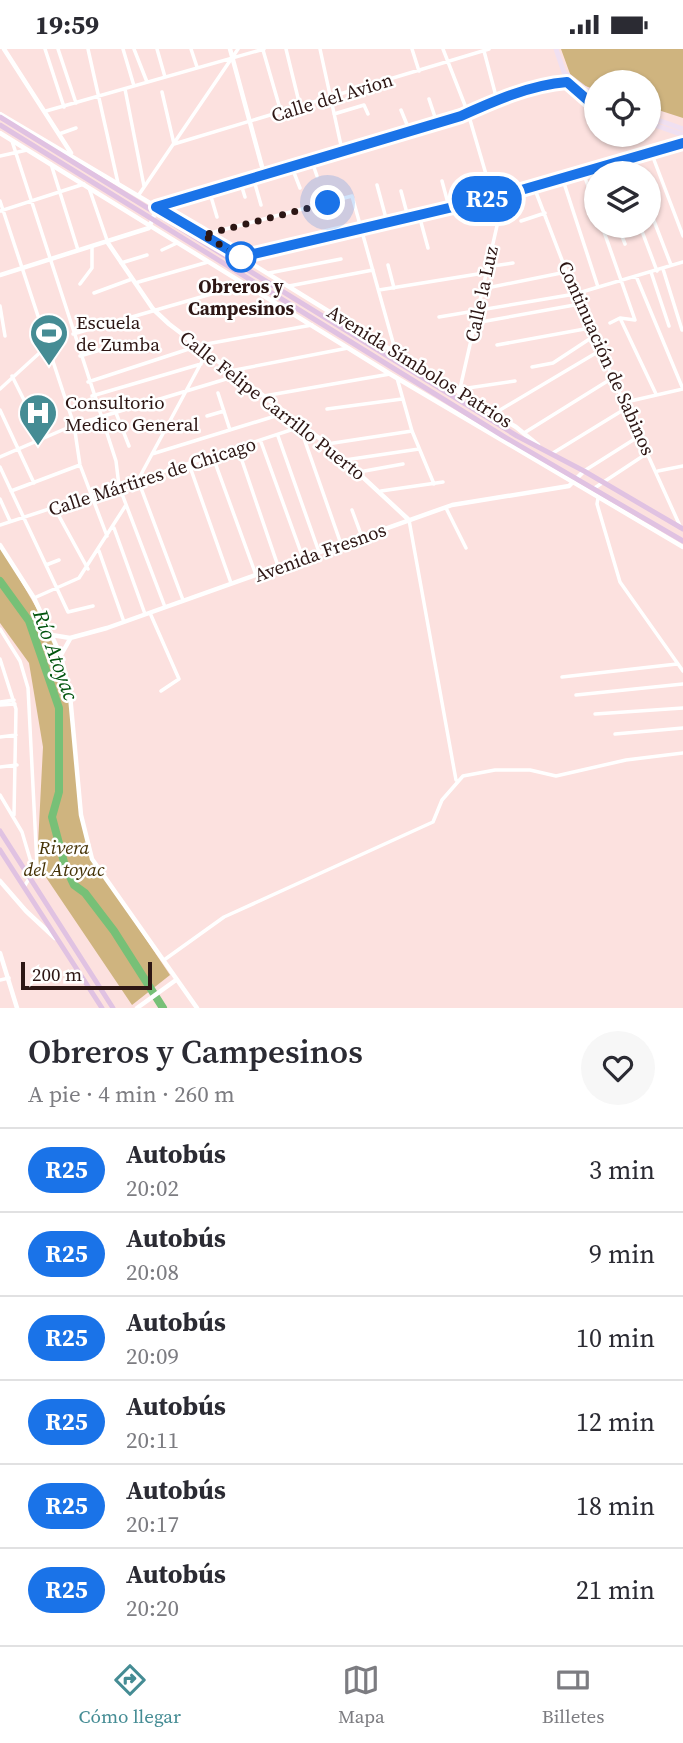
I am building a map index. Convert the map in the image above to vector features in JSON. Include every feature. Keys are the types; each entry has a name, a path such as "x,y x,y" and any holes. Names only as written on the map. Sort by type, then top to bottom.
{"main road":[{"path":"556,49 569,87 584,97"},
{"path":"569,81 584,90"},
{"name":"Avenida Símbolos Patrios","path":"0,115 120,195 153,223 575,481 683,541"},
{"path":"661,121 683,129"},
{"name":"Avenida Símbolos Patrios","path":"0,125 86,181 171,220 517,436 553,453 682,529"},
{"path":"661,127 683,135"},
{"path":"503,436 509,446"},
{"path":"0,831 33,874 112,1006 122,1008"},
{"path":"0,850 102,1008"}],"street":[{"path":"4,49 81,169"},
{"path":"45,49 64,107"},
{"path":"58,49 76,103"},
{"path":"88,49 120,195"},
{"path":"122,49 134,86"},
{"path":"134,49 147,82"},
{"path":"157,49 165,77"},
{"path":"191,49 197,67"},
{"path":"230,49 264,174"},
{"path":"138,196 238,49"},
{"path":"46,111 263,49 281,112"},
{"path":"286,49 300,106"},
{"path":"320,49 342,150"},
{"path":"412,49 419,71"},
{"path":"443,49 468,113 493,198"},
{"path":"486,50 497,100"},
{"name":"Calle del Avion","path":"174,143 486,50"},
{"path":"0,275 108,243 153,223 154,210 209,190 410,132 468,113 497,100 569,81"},
{"path":"125,88 144,186"},
{"path":"162,92 174,143"},
{"path":"429,99 437,123"},
{"path":"334,114 365,106 368,114"},
{"path":"401,110 410,132"},
{"name":"Avenida Símbolos Patrios","path":"0,115 118,183 154,210"},
{"path":"59,134 76,128"},
{"name":"Avenida Símbolos Patrios","path":"0,133 51,164 86,181 89,188 153,223 177,243 390,374 683,547"},
{"path":"12,141 92,396 118,468 119,486 165,607"},
{"path":"623,161 683,143"},
{"path":"0,156 27,150"},
{"path":"651,152 683,236"},
{"path":"312,159 317,176"},
{"path":"51,164 78,252"},
{"path":"291,165 300,188"},
{"path":"241,257 493,198 583,172"},
{"path":"253,177 261,205"},
{"path":"562,177 598,287"},
{"path":"1,211 59,193 86,181"},
{"path":"240,181 245,197"},
{"path":"442,181 449,207"},
{"path":"377,185 387,222"},
{"name":"Continuación de Sabinos","path":"534,187 575,295 658,471 682,529"},
{"path":"89,188 108,243"},
{"path":"209,190 217,218"},
{"path":"401,191 408,217"},
{"name":"Calle la Luz","path":"460,391 485,270 504,195"},
{"path":"203,235 352,196 396,353"},
{"path":"0,201 1,211 74,425 80,465 107,536"},
{"path":"522,221 545,213"},
{"path":"419,215 428,248"},
{"name":"Avenida Símbolos Patrios","path":"171,220 241,257 460,391 524,433 544,450"},
{"path":"606,238 635,320 620,318 610,323"},
{"path":"623,238 625,244"},
{"path":"645,238 657,271"},
{"path":"660,238 671,266"},
{"name":"Calle Felipe Carrillo Puerto","path":"108,243 153,309 198,348 327,444 381,491 409,520"},
{"path":"162,250 177,243"},
{"path":"80,284 92,268 92,248"},
{"path":"121,263 147,255"},
{"path":"267,273 341,259"},
{"path":"94,293 208,262"},
{"path":"439,317 575,295 683,262"},
{"path":"379,290 513,263"},
{"path":"388,265 394,288"},
{"path":"663,269 682,330"},
{"path":"288,286 373,270"},
{"path":"482,289 567,272"},
{"path":"651,272 669,326"},
{"path":"553,453 627,404 656,394 683,389 636,276"},
{"path":"73,334 247,284"},
{"path":"475,323 580,304"},
{"path":"0,306 5,336"},
{"path":"620,318 656,394"},
{"path":"88,381 198,348 312,325"},
{"path":"497,345 590,328"},
{"path":"532,367 553,363 594,336"},
{"path":"0,389 46,347"},
{"path":"80,356 107,348"},
{"path":"230,372 348,348"},
{"path":"493,414 601,350"},
{"path":"183,600 138,480 206,354"},
{"path":"92,396 201,364"},
{"path":"264,396 390,374"},
{"path":"12,376 43,438"},
{"path":"0,457 74,425 236,376"},
{"path":"524,433 614,377"},
{"path":"397,378 412,431 434,484"},
{"path":"460,391 515,381"},
{"path":"218,393 230,430"},
{"path":"327,409 402,399"},
{"path":"0,410 34,483"},
{"path":"206,416 224,411"},
{"path":"150,455 287,412"},
{"path":"116,414 129,446"},
{"path":"302,427 341,544"},
{"name":"Calle Mártires de Chicago","path":"0,525 302,427"},
{"path":"327,444 412,431"},
{"path":"575,481 584,471 641,435"},
{"path":"278,436 319,552"},
{"path":"261,442 303,558"},
{"path":"237,449 278,566"},
{"path":"345,460 419,449"},
{"path":"593,489 649,452"},
{"path":"213,457 256,575"},
{"path":"189,464 231,583"},
{"path":"359,472 403,464"},
{"path":"11,491 80,465"},
{"path":"658,471 683,466"},
{"path":"0,467 69,613 93,606"},
{"name":"Avenida Fresnos","path":"52,635 70,638 124,622 446,508 564,487 575,481"},
{"path":"381,491 443,482"},
{"path":"598,497 597,504 620,582 683,671"},
{"path":"0,499 9,521"},
{"path":"34,598 79,579 88,569 126,505"},
{"path":"54,507 88,569"},
{"path":"446,508 466,548"},
{"path":"352,510 362,537"},
{"path":"409,520 457,781"},
{"path":"113,526 148,614 179,679 162,691"},
{"path":"0,545 34,598 61,656 70,695 85,838 102,875 197,1008"},
{"path":"99,551 124,622"},
{"path":"46,565 59,560"},
{"path":"0,629 20,661 28,688 37,827 33,874 24,887"},
{"path":"61,656 70,638"},
{"path":"1,662 15,702 14,815"},
{"path":"562,677 677,664"},
{"path":"576,695 683,684"},
{"path":"0,704 15,702"},
{"path":"595,714 683,708"},
{"path":"615,734 683,729"},
{"path":"0,737 16,735"},
{"path":"162,961 225,917 433,822 442,800 457,781 495,770 530,770 556,776 626,760 683,753"},
{"path":"0,767 16,765"},
{"path":"0,795 14,815 33,874"},
{"path":"0,881 26,911 59,940"},
{"path":"0,953 17,1008"},
{"path":"0,980 9,978"},
{"path":"138,1007 176,980"}],"green space":[{"path":"561,49 683,49 683,118 661,111 661,70 584,70 584,86 573,82"},
{"name":"Rivera del Atoyac","path":"0,545 52,635 70,695 81,815 92,859 170,975 132,1005 37,864 43,747 29,663 0,623"}],"waterway":[{"name":"Río Atoyac","path":"0,581 29,621 59,708 59,792 52,817 65,866 74,885 85,893 114,931 163,1008"}],"bus line":[{"name":"R25","path":"584,98 569,87 567,82 555,83 497,100 461,116 410,132 156,207 241,257 504,195 683,143"}],"place":[{"name":"Obreros y Campesinos","path":"241,257"},
{"name":"Escuela de Zumba","path":"49,367"},
{"name":"Consultorio Medico General","path":"38,447"}],"route":[{"path":"241,257 203,235 328,203"}]}
